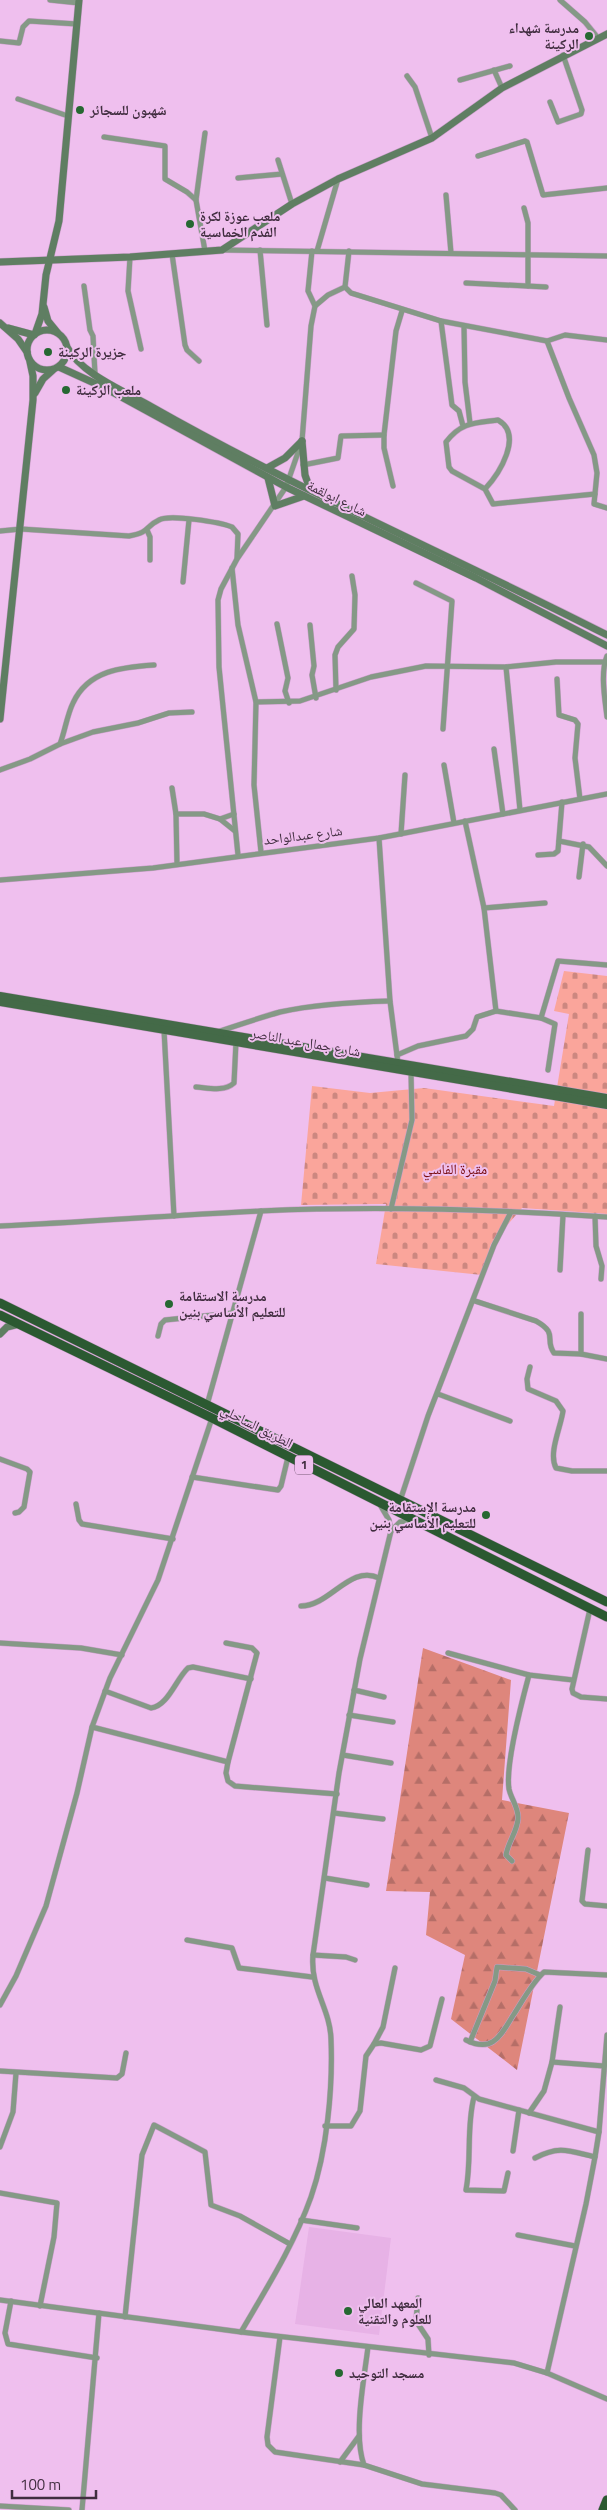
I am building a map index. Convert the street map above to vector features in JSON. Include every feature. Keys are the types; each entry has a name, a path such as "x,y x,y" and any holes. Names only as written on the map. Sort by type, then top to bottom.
{"highway":[{"name":"الطريق الساحلي","path":"0,1303 607,1602"},
{"name":"الطريق الساحلي","path":"0,1315 212,1418 412,1521 604,1616"},
{"path":"129,1378 133,1368"},
{"path":"604,1616 607,1625"},
{"path":"603,2510 607,2500"}],"main road":[{"name":"شارع جمال عبد الناصر","path":"0,996 217,1032 397,1059 607,1098"},
{"name":"شارع جمال عبد الناصر","path":"0,1002 607,1105"}],"street":[{"path":"27,352 28,343 35,334 43,302 59,221 79,2 50,0"},
{"path":"560,0 585,22 598,38"},
{"path":"0,42 19,43 23,26 29,21 77,24"},
{"path":"222,250 292,204 338,179 432,138 502,88 607,34"},
{"path":"550,102 558,122 580,114 582,110 563,55"},
{"path":"460,80 510,66"},
{"path":"494,70 502,88"},
{"path":"407,76 415,88 432,138"},
{"path":"18,99 68,116"},
{"path":"205,133 196,200 205,251"},
{"path":"104,137 165,146 165,179 188,192 196,200"},
{"path":"478,156 525,141 528,142 543,195 607,188"},
{"path":"278,160 292,204"},
{"path":"238,178 282,174"},
{"path":"310,489 303,465 302,441 311,326 315,306 308,291 314,251 338,179"},
{"path":"446,194 451,253"},
{"path":"524,208 528,223 528,286"},
{"path":"0,262 130,257 222,250 607,256"},
{"path":"260,250 267,325"},
{"path":"345,287 349,251"},
{"path":"172,254 185,345 187,350 199,360"},
{"path":"130,257 128,291 141,349"},
{"path":"466,283 546,287"},
{"path":"84,286 92,336 95,374"},
{"path":"315,306 328,295 345,287"},
{"path":"345,287 351,293 441,322 547,341 565,335 607,340"},
{"path":"43,302 46,316 56,332"},
{"path":"393,486 384,448 384,435 396,331 402,311"},
{"path":"441,322 452,405 459,412 463,426"},
{"path":"1,324 21,332 35,334 46,330 56,332 62,336 67,347 66,359 43,378 33,400"},
{"path":"0,719 33,400 33,376 27,352 18,339 1,324"},
{"path":"464,326 470,423"},
{"path":"547,341 569,398 592,448 597,472 595,506 607,508"},
{"name":"شارع ابولقمة","path":"67,347 75,359 95,374 204,436 607,634"},
{"path":"30,362 41,370 57,368"},
{"name":"شارع ابولقمة","path":"57,368 86,379 268,478 476,578 607,646"},
{"path":"484,489 497,476 509,448 508,436 500,420 470,423 455,429 446,442 449,466 452,471 484,489 490,502 496,505 595,494"},
{"path":"303,465 338,458 341,436 384,435"},
{"path":"267,468 285,458 302,441"},
{"path":"238,855 219,667 217,612 221,589 237,559 275,506 286,487 302,441"},
{"path":"268,478 275,506"},
{"path":"275,506 292,498 304,496"},
{"path":"0,531 21,529 129,536 147,530 158,520 168,517 232,527 238,534 237,559"},
{"path":"183,582 189,520"},
{"path":"147,530 150,537 150,560"},
{"path":"232,568 238,625 256,702 254,785 261,852"},
{"path":"336,690 335,655 338,646 354,629 355,595 352,576"},
{"path":"416,583 452,601 443,729"},
{"path":"277,624 288,678 286,691 289,703"},
{"path":"310,625 314,666 312,675 316,698"},
{"path":"607,656 605,662 607,717"},
{"path":"256,702 289,703 316,698 386,673 426,666 506,667 556,662 605,662"},
{"path":"60,744 73,702 83,688 101,674 122,667 154,664"},
{"path":"506,667 520,810"},
{"path":"556,679 559,715 575,720 578,724 575,758 580,799"},
{"path":"0,770 93,732 138,723 169,712 192,712"},
{"path":"494,749 503,814"},
{"path":"444,765 454,823"},
{"path":"401,834 405,775"},
{"path":"172,788 176,814 177,864"},
{"name":"شارع عبدالواحد","path":"0,880 177,864 379,838 607,794"},
{"path":"538,855 557,853 562,802"},
{"path":"176,814 204,814 220,819 235,831"},
{"path":"220,819 234,814"},
{"path":"465,821 484,908 496,1011"},
{"path":"379,838 390,1001 397,1059 418,1046 466,1036 473,1029 477,1017 496,1011 541,1018 556,1024 548,1070"},
{"path":"559,841 583,844 594,851 607,866"},
{"path":"579,877 583,844"},
{"path":"484,908 545,903"},
{"path":"541,1018 558,961 607,965"},
{"path":"217,1032 279,1012 306,1007 347,1002 390,1001"},
{"path":"164,1030 174,1216"},
{"path":"196,1086 220,1089 230,1087 234,1083 236,1042"},
{"path":"391,1209 412,1120 411,1072"},
{"path":"0,1226 261,1211 391,1209 607,1217"},
{"path":"207,1405 261,1211"},
{"path":"399,1501 494,1245 511,1212"},
{"path":"560,1270 563,1214"},
{"path":"595,1216 596,1246 602,1266 601,1278"},
{"path":"474,1301 536,1321 545,1326 549,1331 551,1350 554,1353 581,1354 607,1359"},
{"path":"158,1336 161,1324 165,1320 233,1313"},
{"path":"581,1314 581,1354"},
{"path":"0,1334 6,1327 19,1324"},
{"path":"530,1367 527,1379 528,1389 556,1401 563,1411 555,1450 554,1463 556,1468 572,1471 607,1471"},
{"path":"438,1394 510,1421"},
{"path":"0,2005 16,1976 46,1906 77,1793 92,1727 105,1691 151,1597 173,1539 212,1418"},
{"path":"192,1477 278,1490 288,1457"},
{"path":"0,1459 28,1469 30,1472 24,1508 19,1512 15,1512"},
{"path":"241,2332 276,2273 301,2220 314,2186 325,2126 332,2060 331,2030 312,1977 313,1955 349,1715 391,1531 389,1520 379,1503"},
{"path":"76,1504 79,1520 82,1524 173,1539"},
{"path":"391,1531 400,1522 412,1521"},
{"path":"301,1606 313,1605 356,1577 364,1574 379,1578"},
{"path":"590,1609 572,1689 577,1696 607,1699"},
{"path":"0,1643 81,1648 122,1655"},
{"path":"226,1643 256,1649 258,1653 228,1762 226,1772 228,1781 235,1786 337,1794"},
{"path":"448,1653 529,1675 573,1680"},
{"path":"105,1691 151,1708 159,1706 188,1668 193,1667 251,1679"},
{"path":"512,1861 506,1855 508,1842 518,1815 509,1790 511,1761 529,1675"},
{"path":"354,1690 384,1697"},
{"path":"349,1715 393,1722"},
{"path":"92,1727 228,1762"},
{"path":"342,1755 391,1763"},
{"path":"334,1813 382,1819"},
{"path":"588,1850 582,1901 585,1904 607,1906"},
{"path":"325,1878 367,1885"},
{"path":"187,1940 232,1948 239,1968 312,1977"},
{"path":"313,1955 346,1957 355,1960"},
{"path":"540,1975 526,1969 497,1967 495,1981 468,2041 484,2045 500,2036 540,1975 547,1970 607,1975"},
{"path":"325,2126 351,2126 358,2118 366,2056 383,2027 395,1968"},
{"path":"374,2044 381,2043 427,2050 432,2041 442,1998"},
{"path":"529,2113 544,2091 552,2062 560,2006"},
{"path":"547,2373 595,2157 599,2132 607,2035"},
{"path":"0,2071 117,2078 122,2074 126,2053"},
{"path":"552,2062 605,2064"},
{"path":"0,2147 13,2112 16,2073"},
{"path":"436,2080 464,2088 474,2097 599,2132"},
{"path":"474,2097 469,2119 471,2168 466,2190 504,2191 508,2173"},
{"path":"513,2151 519,2110"},
{"path":"125,2316 142,2155 154,2125 205,2152 211,2205 240,2216 290,2244"},
{"path":"535,2158 552,2150 559,2149 595,2157"},
{"path":"0,2193 57,2203 54,2237 40,2306"},
{"path":"301,2220 357,2228"},
{"path":"518,2234 575,2246"},
{"path":"418,2298 416,2321 428,2339 428,2355"},
{"path":"0,2300 280,2337 428,2355 514,2363 547,2373 607,2399"},
{"path":"11,2301 5,2333 8,2344 97,2358"},
{"path":"82,2510 97,2358 99,2313"},
{"path":"280,2337 266,2437 268,2446 275,2452 364,2465 422,2484 495,2493 501,2495 515,2510"},
{"path":"364,2465 360,2454 359,2436 368,2347"},
{"path":"340,2462 359,2436"},
{"path":"0,2506 69,2510"}],"shaded area":[{"path":"309,2227 391,2238 379,2335 295,2324"}],"green space":[{"name":"مقبرة الفاسي","path":"564,971 607,976 607,1214 522,1208 491,1244 482,1275 376,1264 386,1204 301,1205 312,1086 370,1093 424,1088 554,1106 569,1014 554,1011"},
{"path":"423,1648 511,1680 502,1800 569,1813 517,2070 451,2019 465,1955 426,1935 430,1892 386,1891"}],"place":[{"name":"مدرسة شهداء الركينة","path":"589,36"},
{"name":"شهبون للسجائر","path":"80,110"},
{"name":"ملعب عوزة لكرة الفدم الخماسية","path":"190,224"},
{"name":"جزيرة الركينة","path":"48,352"},
{"name":"ملعب الركينة","path":"66,390"},
{"name":"مدرسة الاستقامة للتعليم الأساسي بنين","path":"169,1304"},
{"name":"مدرسة اﻹستقامة للتعليم اﻷساسي بنين","path":"486,1515"},
{"name":"المعهد العالي للعلوم والتقنية","path":"348,2311"},
{"name":"مسجد التوحيد","path":"339,2373"}]}
